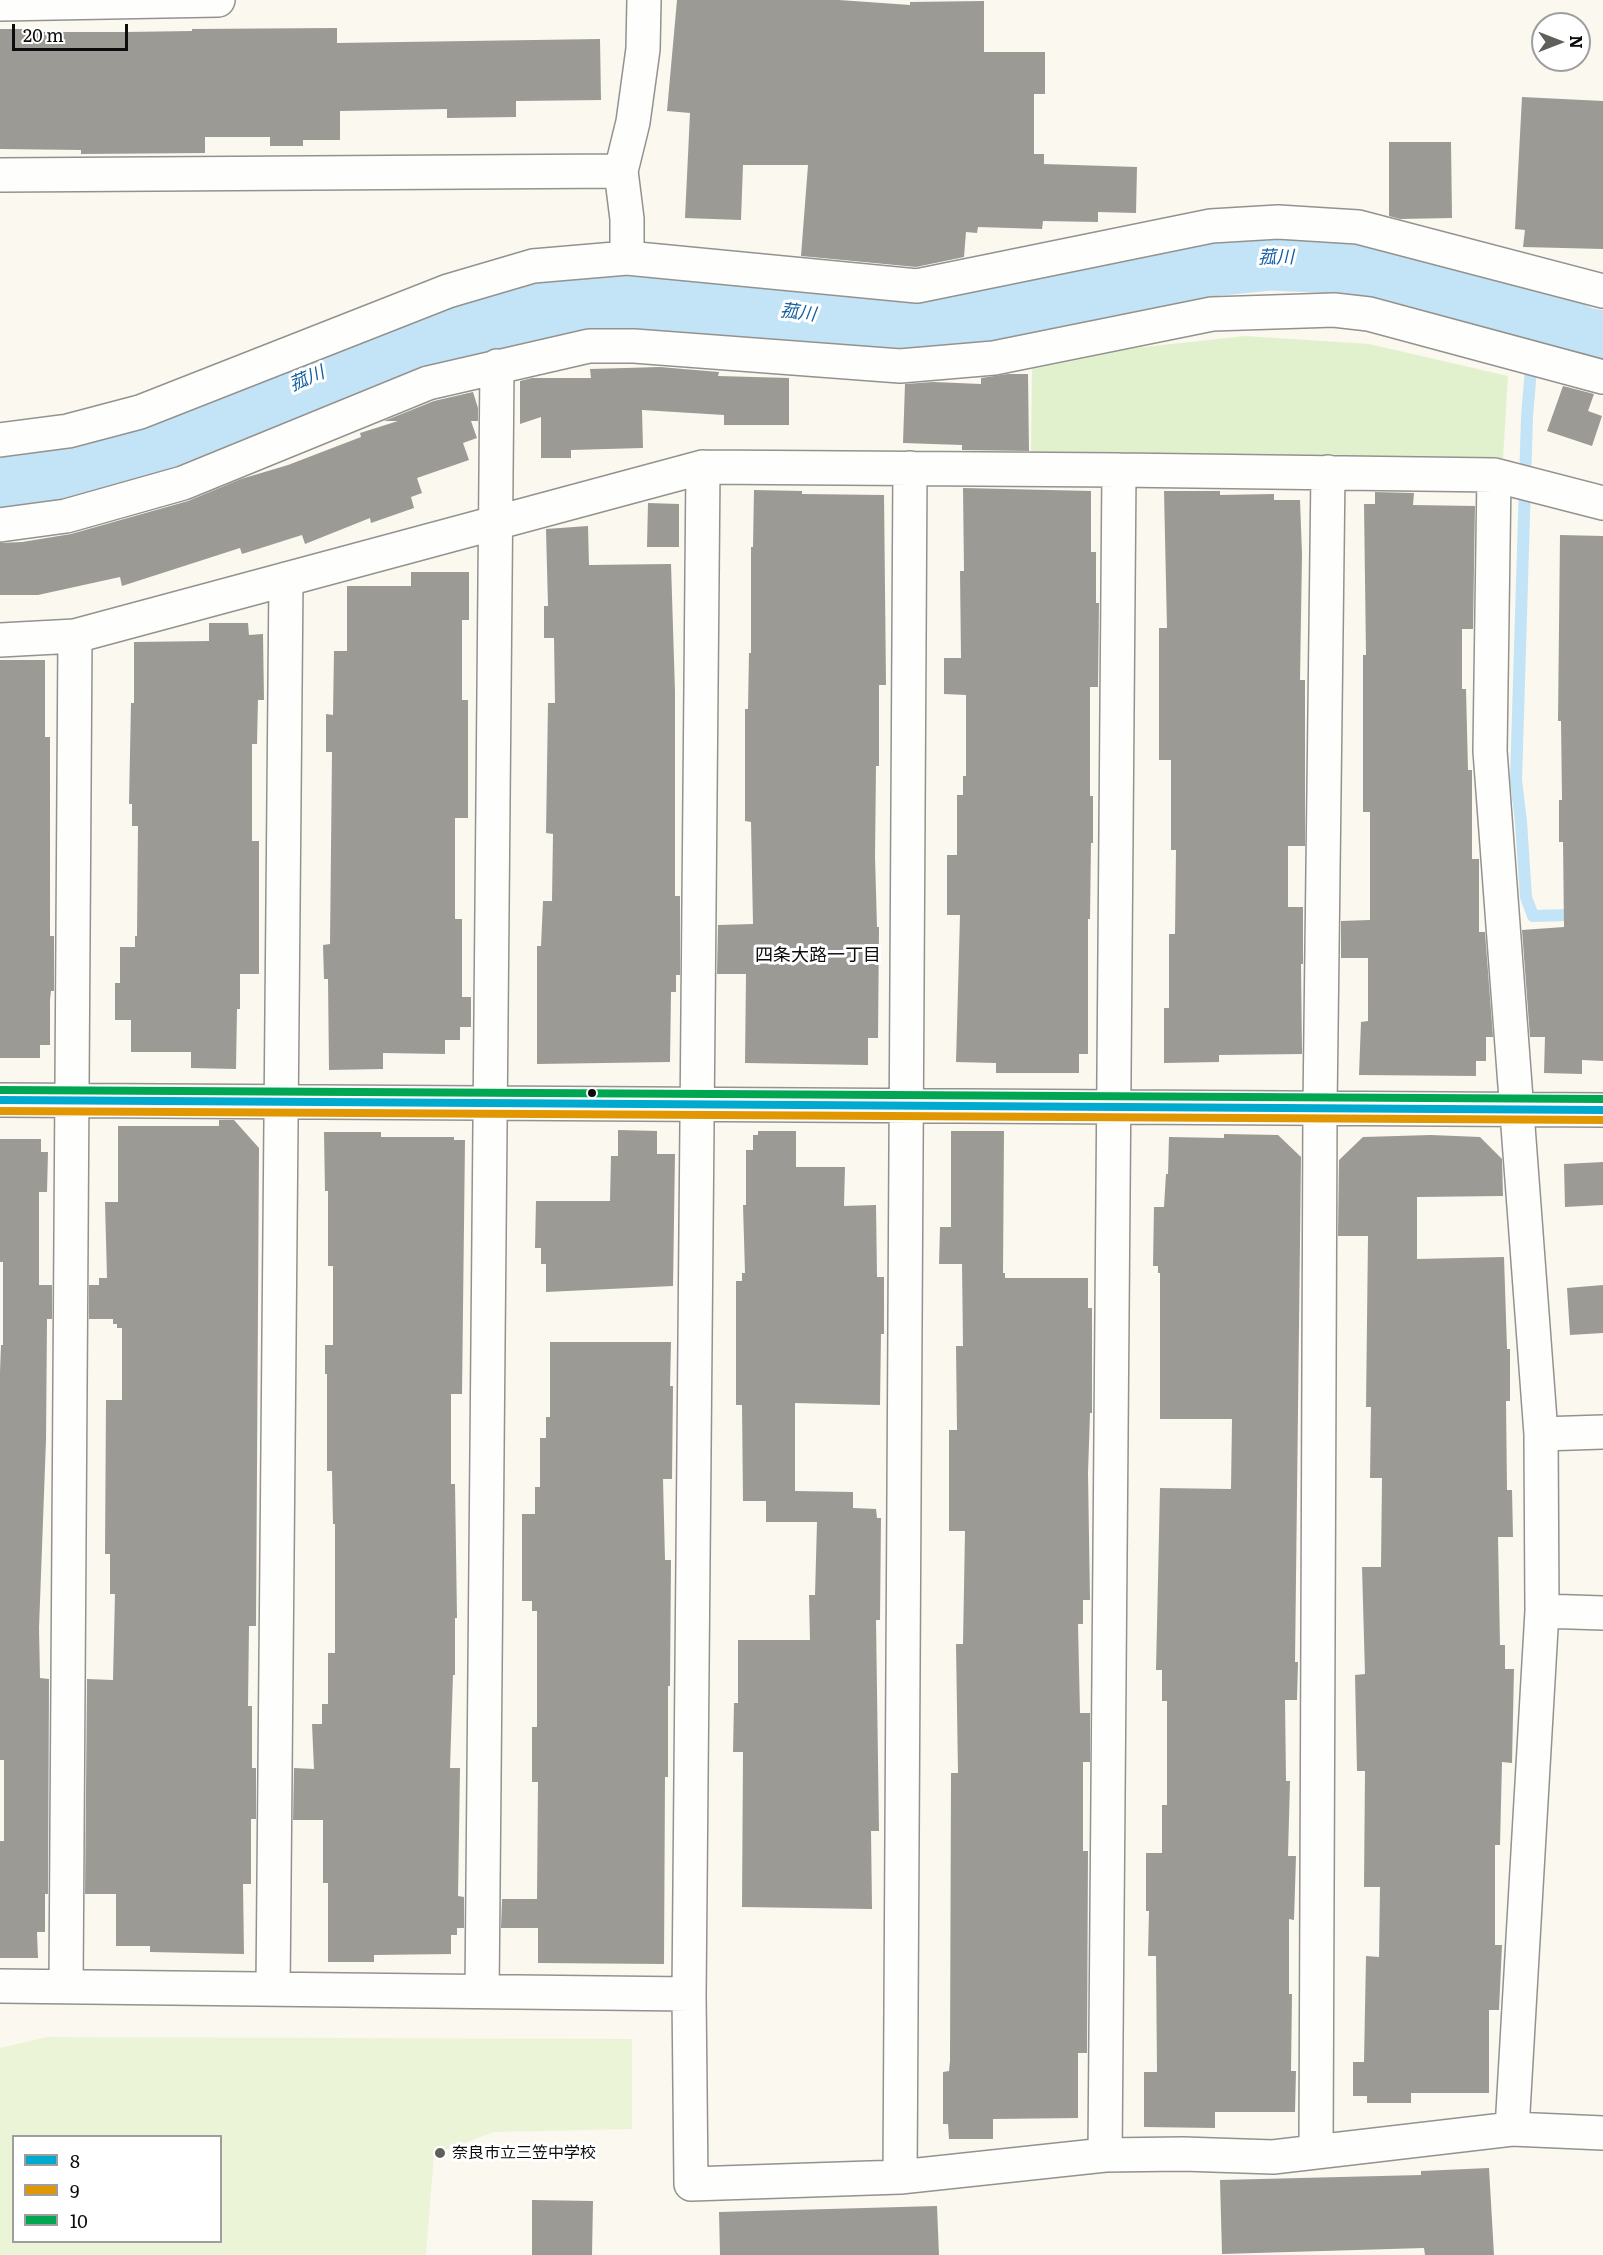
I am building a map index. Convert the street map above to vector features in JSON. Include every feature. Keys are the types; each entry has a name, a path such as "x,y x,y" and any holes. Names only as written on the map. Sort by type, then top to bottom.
{"street":[{"path":"0,4 218,0"},
{"path":"627,258 627,219 621,171 633,122 643,49 644,0"},
{"path":"0,175 621,171"},
{"path":"0,440 68,431 140,412 448,291 533,266 627,258 917,286 1211,226 1278,222 1358,227 1603,291"},
{"path":"0,525 66,516 183,483 428,383 589,346 634,346 900,366 994,358 1212,314 1334,310 1369,314 1603,377"},
{"path":"482,1991 497,366"},
{"path":"703,467 689,1994 691,2184 900,2177 1105,2155 1183,2154 1273,2157 1512,2129 1603,2133"},
{"path":"0,640 75,636 703,467 1494,475 1603,503"},
{"path":"900,2177 910,468"},
{"path":"1105,2155 1119,470"},
{"path":"1316,2152 1320,1108 1328,472"},
{"path":"1494,475 1490,751 1541,1434 1542,1611 1512,2129"},
{"path":"273,1989 286,579"},
{"path":"66,1985 75,636"},
{"path":"0,1100 281,1100 489,1104 1114,1105 1603,1110"},
{"path":"1541,1434 1603,1432"},
{"path":"1542,1611 1603,1614"},
{"path":"0,1986 689,1994"}],"green space":[{"path":"1245,336 1369,344 1508,376 1503,458 1031,452 1032,369 1135,348"},
{"name":"奈良市立三笠中学校","path":"47,2037 632,2039 632,2129 494,2132 434,2154 426,2255 0,2255 0,2048"}],"building":[{"path":"677,0 839,0 910,5 910,2 984,1 984,52 1045,52 1045,94 1034,94 1034,154 1044,154 1044,164 1137,167 1136,213 1098,212 1098,222 1043,221 1042,229 978,227 977,233 966,232 964,257 916,267 801,256 808,165 743,165 741,220 685,218 690,113 667,111"},
{"path":"337,28 337,43 600,39 601,100 516,101 516,117 447,118 447,109 340,111 340,140 303,140 303,146 270,146 270,137 205,137 205,153 81,154 81,150 0,149 0,29 30,29 30,32 126,32"},
{"path":"1522,97 1603,101 1603,249 1523,247 1525,230 1515,229"},
{"path":"1389,142 1451,142 1452,218 1400,219 1389,216"},
{"path":"660,367 719,372 718,376 789,378 789,425 724,425 724,415 642,410 643,448 571,450 571,458 541,458 541,417 520,424 520,381 532,378 591,378 590,369"},
{"path":"1028,374 1029,451 962,450 962,445 903,443 905,384 933,382 981,384 981,378"},
{"path":"1563,386 1594,394 1588,411 1602,416 1592,446 1547,431"},
{"path":"473,392 478,408 478,421 471,421 477,438 463,443 469,460 417,478 422,493 411,497 414,508 371,523 370,518 305,544 302,535 242,554 240,548 122,586 120,577 38,595 0,595 0,543 71,534 188,501 241,479 288,465 361,437 360,433 398,421 384,421 434,401"},
{"path":"963,488 1091,491 1091,552 1096,552 1096,603 1099,603 1098,687 1090,687 1090,796 1093,796 1093,843 1091,843 1090,919 1088,919 1088,1054 1079,1054 1079,1073 996,1073 996,1063 956,1062 960,915 947,915 947,855 957,855 957,795 963,795 963,776 966,776 966,695 944,694 944,658 961,658 960,571 964,571"},
{"path":"754,490 802,491 802,494 884,495 886,685 879,685 879,766 876,766 875,857 877,927 879,927 878,1038 868,1038 868,1065 745,1063 746,974 717,974 718,925 753,924 751,822 745,821 745,709 748,709 749,653 751,653 751,547 753,547"},
{"path":"1164,491 1220,491 1220,495 1274,494 1274,500 1300,500 1302,554 1300,680 1305,680 1305,846 1288,846 1288,907 1303,907 1302,1054 1219,1055 1219,1062 1164,1063 1164,1008 1169,1008 1169,934 1175,934 1176,850 1171,850 1171,760 1159,760 1159,628 1167,628"},
{"path":"1375,492 1414,493 1413,505 1475,506 1473,629 1462,629 1462,689 1466,689 1468,770 1472,770 1472,859 1479,859 1479,932 1485,932 1493,1037 1486,1037 1486,1061 1476,1061 1476,1076 1359,1075 1361,1022 1368,1021 1368,958 1341,958 1341,921 1370,920 1370,812 1363,812 1363,655 1366,655 1364,504 1375,504"},
{"path":"648,503 679,504 679,547 647,547"},
{"path":"588,526 589,565 671,564 675,692 675,896 680,896 680,975 676,975 676,992 671,992 670,1062 537,1064 537,946 541,946 543,901 552,901 553,834 546,833 548,703 555,703 554,638 544,638 544,606 548,606 546,529"},
{"path":"1560,535 1603,536 1603,1061 1582,1060 1582,1074 1544,1073 1545,1037 1530,1037 1522,930 1564,927 1563,842 1559,842 1559,800 1562,800 1561,721 1558,721"},
{"path":"411,572 469,572 469,620 462,620 462,700 468,700 468,818 455,818 455,919 462,919 462,997 471,997 471,1027 460,1027 460,1040 445,1040 445,1054 383,1053 383,1069 329,1070 328,979 324,979 323,945 330,944 332,752 326,752 326,714 333,715 334,651 347,651 347,586 411,586"},
{"path":"209,623 248,623 249,635 263,634 264,700 258,700 257,744 252,744 252,841 259,841 259,974 240,974 236,1069 191,1068 191,1052 131,1052 131,1020 115,1020 115,983 120,983 120,947 135,947 135,936 137,936 138,826 132,826 132,804 129,804 131,703 134,703 134,642 209,641"},
{"path":"0,660 45,660 45,737 50,737 50,936 54,936 54,991 51,991 50,1000 50,1045 40,1045 40,1058 0,1058"},
{"path":"219,1120 234,1120 259,1148 256,1626 249,1626 248,1706 252,1706 252,1768 256,1768 256,1819 251,1819 251,1884 243,1884 244,1954 150,1952 150,1946 116,1946 116,1894 85,1894 87,1679 113,1680 115,1594 110,1594 110,1554 105,1554 106,1400 122,1400 122,1328 117,1328 117,1324 113,1324 113,1319 89,1319 89,1285 99,1285 99,1278 107,1278 105,1202 118,1202 118,1126 219,1126"},
{"path":"618,1130 657,1131 657,1154 675,1154 673,1286 546,1292 546,1264 541,1264 541,1248 535,1248 536,1201 610,1201 611,1156 618,1156"},
{"path":"758,1131 796,1131 796,1167 845,1167 844,1206 876,1205 877,1277 884,1277 880,1405 795,1403 795,1491 853,1492 853,1508 876,1509 877,1518 881,1518 880,1620 876,1620 879,1831 871,1831 872,1909 742,1907 743,1752 733,1752 734,1703 738,1703 738,1640 810,1640 809,1595 815,1595 817,1522 766,1522 766,1501 743,1501 742,1405 736,1405 736,1281 742,1281 742,1273 745,1273 743,1205 746,1205 746,1150 753,1150 753,1135 758,1135"},
{"path":"951,1131 1004,1131 1003,1273 1005,1273 1005,1278 1088,1278 1088,1308 1092,1308 1092,1413 1090,1413 1088,1473 1090,1600 1083,1600 1083,1624 1078,1624 1080,1713 1090,1713 1090,1762 1083,1762 1083,1851 1088,1851 1087,2053 1078,2053 1078,2118 993,2119 993,2139 949,2139 948,2124 943,2124 943,2072 949,2071 950,2061 951,1773 958,1773 956,1644 963,1644 965,1531 949,1531 949,1430 957,1430 956,1346 963,1346 962,1264 939,1264 940,1227 951,1227"},
{"path":"324,1132 381,1132 381,1137 454,1137 454,1140 465,1140 462,1394 451,1394 451,1484 455,1484 457,1618 455,1618 455,1675 453,1675 450,1768 460,1768 458,1896 464,1897 464,1928 457,1928 457,1935 451,1935 451,1954 374,1955 374,1962 328,1962 328,1883 323,1883 323,1820 293,1820 294,1768 314,1769 312,1724 322,1724 322,1704 328,1704 328,1653 335,1653 335,1524 333,1524 332,1471 327,1471 327,1374 325,1374 325,1345 333,1345 333,1266 328,1266 328,1191 325,1191"},
{"path":"1224,1134 1278,1135 1301,1157 1295,1662 1298,1662 1297,1700 1285,1700 1286,1781 1290,1781 1288,1856 1296,1856 1294,1920 1289,1919 1289,1994 1292,1994 1291,2071 1296,2071 1295,2112 1215,2112 1215,2128 1144,2127 1144,2072 1157,2072 1156,1956 1148,1956 1149,1911 1146,1911 1146,1853 1162,1853 1162,1805 1167,1805 1167,1701 1162,1701 1162,1670 1156,1670 1160,1488 1231,1489 1232,1419 1160,1419 1160,1273 1158,1273 1158,1266 1153,1266 1154,1207 1164,1207 1169,1137 1224,1138"},
{"path":"1431,1135 1480,1137 1502,1159 1503,1196 1417,1197 1417,1259 1504,1257 1507,1349 1510,1349 1510,1401 1506,1401 1507,1490 1512,1490 1513,1537 1498,1537 1500,1645 1505,1645 1505,1669 1514,1669 1512,1763 1502,1762 1500,1845 1495,1845 1495,1945 1502,1945 1499,2010 1489,2010 1489,2093 1411,2093 1411,2103 1367,2103 1367,2096 1353,2096 1353,2062 1364,2062 1366,1956 1379,1957 1380,1887 1364,1887 1365,1771 1357,1771 1355,1675 1365,1674 1362,1567 1381,1567 1382,1478 1370,1478 1371,1407 1366,1407 1368,1236 1338,1236 1339,1160 1363,1137"},
{"path":"0,1139 41,1139 41,1152 48,1152 47,1192 39,1192 39,1285 52,1285 52,1319 47,1319 46,1440 39,1628 40,1678 49,1679 48,1894 45,1894 45,1932 37,1932 38,1958 0,1958 0,1841 4,1841 4,1760 0,1760 0,1372 1,1345 3,1345 3,1262 0,1262"},
{"path":"1603,1162 1603,1205 1565,1207 1564,1164"},
{"path":"1603,1285 1603,1333 1570,1335 1567,1288"},
{"path":"550,1342 671,1342 672,1479 663,1479 665,1560 671,1560 668,1777 665,1777 664,1964 538,1963 538,1928 501,1928 502,1899 537,1899 538,1782 532,1782 532,1727 537,1727 537,1611 532,1611 532,1601 522,1601 522,1514 535,1514 535,1487 540,1487 540,1438 546,1438 546,1417 550,1417"},
{"path":"1489,2168 1494,2255 1425,2255 1424,2248 1222,2254 1220,2180 1421,2175 1421,2171"},
{"path":"532,2200 593,2201 592,2255 532,2255"},
{"path":"937,2206 939,2255 720,2255 719,2212"}],"waterway":[{"name":"菰川","path":"0,482 39,476 143,449 379,348 564,299 679,299 873,322 965,320 1200,263 1272,256 1356,260 1406,271 1507,300 1535,321 1584,342 1603,345"},
{"path":"1535,321 1527,417 1516,780 1526,897 1533,916 1603,914"}],"transit line":[{"name":"10","path":"0,1090 1603,1099"},
{"name":"8","path":"0,1100 1603,1110"},
{"name":"9","path":"0,1111 1603,1120"}],"place":[{"name":"奈良市立三笠中学校","path":"440,2153"}],"district":[{"name":"四条大路一丁目","path":"818,956"}]}
